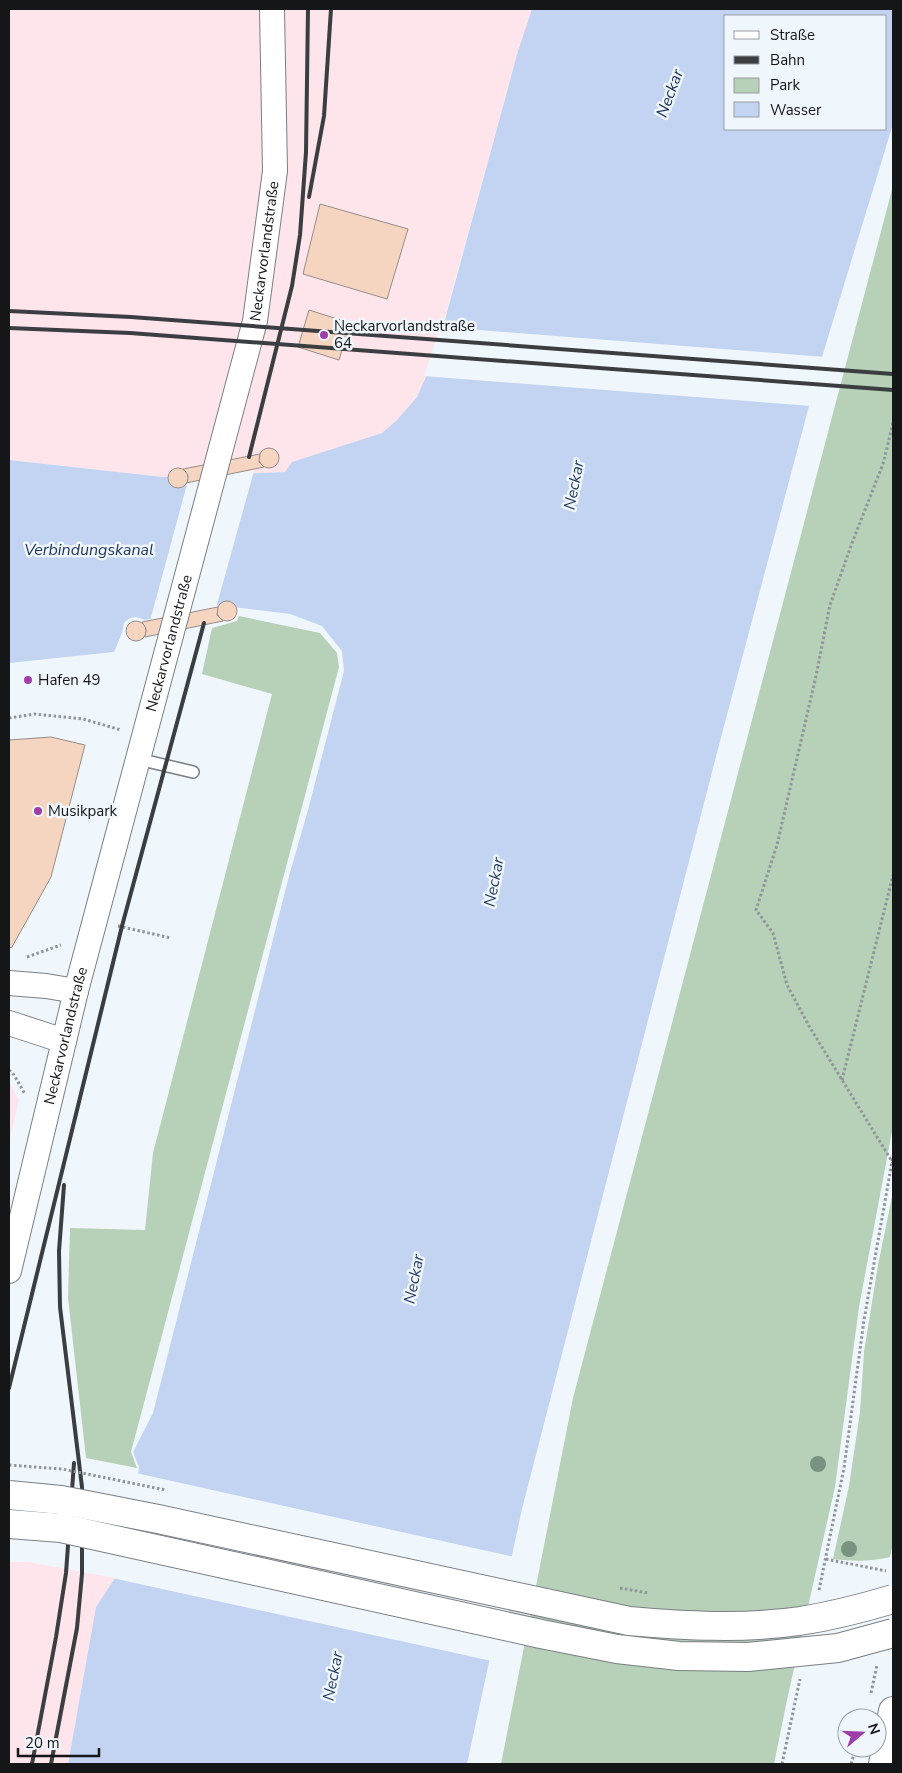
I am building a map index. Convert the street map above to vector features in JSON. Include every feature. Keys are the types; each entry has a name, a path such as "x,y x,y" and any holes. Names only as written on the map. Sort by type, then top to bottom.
{"main road":[{"path":"9,1495 61,1500 148,1517 629,1621 687,1626 756,1625 800,1621 846,1613 893,1600"},
{"path":"9,1524 61,1528 541,1634 617,1649 679,1656 748,1657 838,1648 893,1633"},
{"path":"883,1764 893,1711"}],"street":[{"name":"Neckarvorlandstraße","path":"9,1271 76,991 255,321 275,171 272,9"},
{"path":"9,983 76,991"},
{"path":"9,1023 64,1041"}],"lane":[{"path":"138,759 193,772"}],"path":[{"path":"893,423 883,464 830,605 784,818 756,910 773,933 787,985 809,1026 893,1162"},
{"path":"9,718 35,714 83,719 122,730"},
{"path":"842,1080 893,875"},
{"path":"95,920 171,938"},
{"path":"817,1598 844,1468 864,1320 893,1156"},
{"path":"9,1465 62,1468 168,1490"},
{"path":"826,1559 893,1571"},
{"path":"880,1576 893,1571"},
{"path":"616,1588 655,1594"},
{"path":"813,1590 822,1588"},
{"path":"782,1764 800,1676"}],"shaded area":[{"path":"9,9 532,9 518,51 435,353 417,397 397,420 382,433 292,462 285,472 163,477 9,460"},
{"path":"9,1081 19,1100 9,1143"},
{"path":"9,1562 29,1562 115,1578 96,1607 68,1764 9,1764"}],"green space":[{"path":"893,186 893,1126 859,1307 835,1487 774,1764 501,1764 573,1398"},
{"path":"239,616 320,633 337,653 339,667 131,1452 137,1468 86,1458 68,1298 70,1228 145,1230 153,1153 272,694 202,674 212,628 237,621"},
{"path":"893,1192 893,1543 890,1557 861,1561 833,1559 849,1486 860,1412 864,1352 878,1265"}],"water":[{"path":"532,9 893,9 893,124 822,357 719,745 522,1509 467,1764 68,1764 96,1607 115,1578 138,1474 139,1467 133,1452 153,1413 289,876 344,671 342,651 322,626 290,614 217,605 144,620 136,617 131,618 124,623 114,652 9,663 9,460 163,477 285,472 292,462 382,433 397,420 417,397 443,327 518,51"}],"pier":[{"path":"440,327 825,357 812,406 424,376"},
{"path":"254,471 216,608 150,621 190,473"},
{"path":"136,1473 514,1557 492,1661 112,1578"}],"building":[{"path":"320,204 408,229 387,299 303,274"},
{"name":"Neckarvorlandstraße 64","path":"309,310 350,323 339,360 298,347"},
{"path":"269,448 276,451 279,458 276,465 269,468 262,465 259,458 262,451"},
{"path":"260,454 259,462 264,467 186,483 188,476 183,469"},
{"path":"178,468 185,471 188,478 185,485 178,488 171,485 168,478 171,471"},
{"path":"227,601 234,604 237,611 234,618 227,621 220,618 217,611 220,604"},
{"path":"218,607 217,615 223,621 145,637 146,629 142,622"},
{"path":"136,621 143,624 146,631 143,638 136,641 129,638 126,631 129,624"},
{"name":"Musikpark","path":"51,737 85,745 51,877 12,947 9,948 9,740"}],"railway":[{"path":"249,457 292,286 300,235 306,152 308,9"},
{"path":"309,197 324,116 331,9"},
{"path":"9,311 131,317 893,374"},
{"path":"9,328 130,333 893,390"},
{"path":"9,1388 122,926 204,623"},
{"path":"51,1764 77,1628 82,1574 82,1487 60,1307 59,1251 64,1185"},
{"path":"32,1764 66,1573 74,1463"}],"place":[{"name":"Neckarvorlandstraße 64","path":"324,335"},
{"name":"Hafen 49","path":"28,680"},
{"name":"Musikpark","path":"38,811"}],"water label":[{"name":"Neckar","path":"669,93"},
{"name":"Neckar","path":"573,485"},
{"name":"Verbindungskanal","path":"89,549"},
{"name":"Neckar","path":"493,882"},
{"name":"Neckar","path":"413,1279"},
{"name":"Neckar","path":"332,1676"}]}
